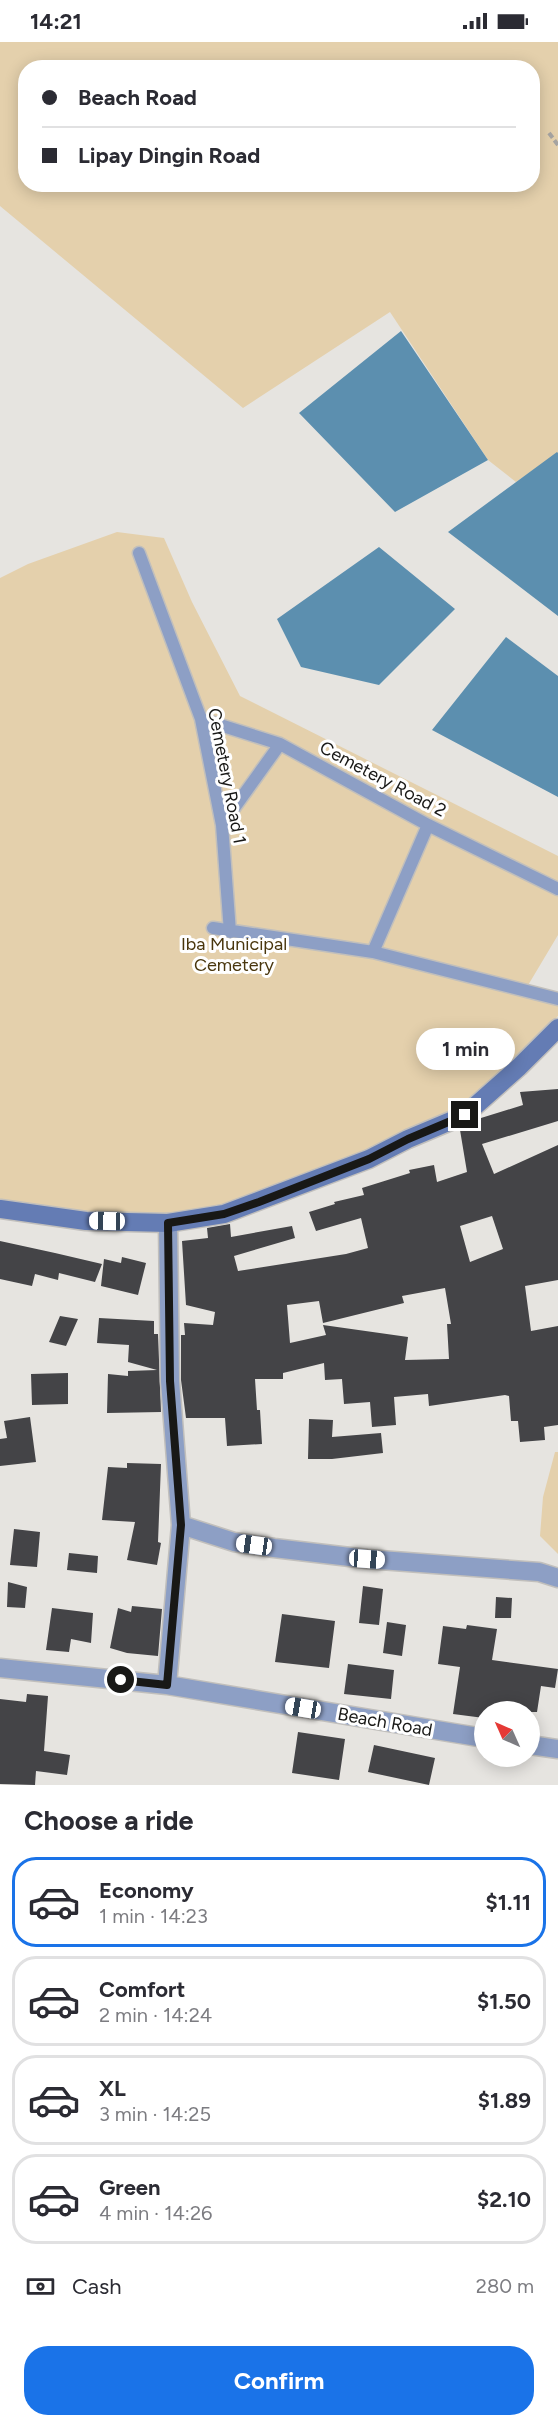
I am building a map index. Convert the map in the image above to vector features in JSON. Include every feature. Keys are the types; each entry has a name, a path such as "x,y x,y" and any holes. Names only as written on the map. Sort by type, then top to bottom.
{"street":[{"path":"0,1209 86,1221 168,1223 224,1214 369,1159 408,1139 465,1115 519,1067 558,1028"},
{"path":"167,1685 181,1525 170,1381 168,1223"},
{"path":"181,1525 234,1542 274,1548 367,1559 539,1572 558,1578"},
{"name":"Beach Road","path":"0,1668 167,1685 474,1736"},
{"path":"540,1746 558,1749"}],"lane":[{"name":"Cemetery Road 1","path":"139,553 201,719 222,825 230,932"},
{"name":"Cemetery Road 2","path":"201,719 280,744 428,825 558,889"},
{"path":"222,825 280,744"},
{"path":"373,952 428,825"},
{"path":"213,928 373,952 558,999"}],"path":[{"path":"549,134 558,145"}],"green space":[{"path":"0,42 558,42 558,453 516,482 488,460 390,312 243,408 0,206"},
{"name":"Iba Municipal Cemetery","path":"117,532 164,538 192,602 240,696 558,856 558,935 524,992 558,1001 558,1016 510,1065 456,1113 363,1155 255,1198 192,1214 85,1216 0,1199 0,578 28,564"},
{"path":"555,1452 558,1452 558,1554 540,1536 543,1497"}],"water":[{"path":"401,331 488,460 395,512 299,413"},
{"path":"558,453 558,616 448,532"},
{"path":"379,547 455,609 379,685 301,667 277,619"},
{"path":"506,637 558,676 558,797 432,730"}],"building":[{"path":"558,1089 558,1121 482,1144 494,1174 558,1145 558,1280 525,1286 531,1331 558,1326 558,1425 544,1427 545,1440 520,1442 518,1421 511,1421 509,1396 505,1395 429,1406 428,1394 394,1397 396,1425 372,1427 370,1402 344,1404 342,1379 325,1380 324,1363 283,1373 283,1379 255,1379 262,1444 227,1446 225,1418 186,1418 181,1380 181,1335 185,1335 184,1323 213,1325 215,1312 186,1305 182,1241 208,1238 207,1228 230,1224 231,1237 292,1226 295,1238 234,1256 238,1271 346,1254 368,1248 361,1218 316,1231 309,1212 335,1204 334,1202 364,1195 362,1188 410,1173 409,1170 434,1165 437,1182 467,1172 460,1130 481,1118 523,1105 520,1092","holes":["492,1216 503,1249 470,1262 460,1226","445,1288 451,1324 447,1324 449,1359 405,1360 408,1337 323,1325 326,1335 290,1343 287,1305 319,1301 323,1323 404,1303 402,1296"]},
{"path":"0,1241 102,1264 95,1282 59,1273 58,1280 35,1274 32,1286 0,1279"},
{"path":"122,1257 146,1263 138,1295 101,1286 104,1259 121,1263"},
{"path":"60,1316 78,1319 66,1346 49,1342"},
{"path":"99,1318 154,1321 154,1334 158,1334 161,1412 107,1413 108,1374 128,1376 128,1371 157,1370 128,1362 129,1345 97,1343"},
{"path":"68,1373 68,1404 32,1405 31,1374"},
{"path":"30,1417 36,1462 0,1466 0,1439 7,1438 4,1421"},
{"path":"309,1419 333,1420 332,1437 381,1433 383,1453 332,1459 308,1459"},
{"path":"127,1463 161,1464 158,1542 161,1543 157,1565 127,1560 135,1522 102,1520 108,1467 127,1468"},
{"path":"14,1529 40,1532 37,1567 10,1565"},
{"path":"69,1553 98,1556 97,1573 67,1570"},
{"path":"8,1582 27,1587 25,1608 7,1607"},
{"path":"363,1586 383,1589 379,1625 359,1623"},
{"path":"496,1597 512,1598 511,1618 495,1618"},
{"path":"132,1606 162,1609 158,1656 127,1653 110,1648 118,1608 131,1612"},
{"path":"52,1608 93,1613 91,1643 71,1639 69,1652 46,1650"},
{"path":"282,1614 335,1621 329,1668 275,1662"},
{"path":"387,1622 406,1625 402,1656 383,1653"},
{"path":"467,1625 497,1629 492,1660 558,1669 555,1688 541,1686 539,1701 474,1701 474,1717 453,1714 460,1667 438,1664 443,1626 466,1629"},
{"path":"348,1664 394,1670 391,1699 344,1694"},
{"path":"27,1694 48,1696 44,1751 70,1755 67,1775 36,1771 35,1785 0,1784 0,1699 26,1702"},
{"path":"298,1732 345,1739 339,1780 292,1773"},
{"path":"374,1745 435,1758 429,1785 368,1772"}],"route":[{"path":"121,1680 167,1685 181,1525 170,1381 168,1223 224,1214 259,1202 369,1159 408,1139 465,1115"}]}
